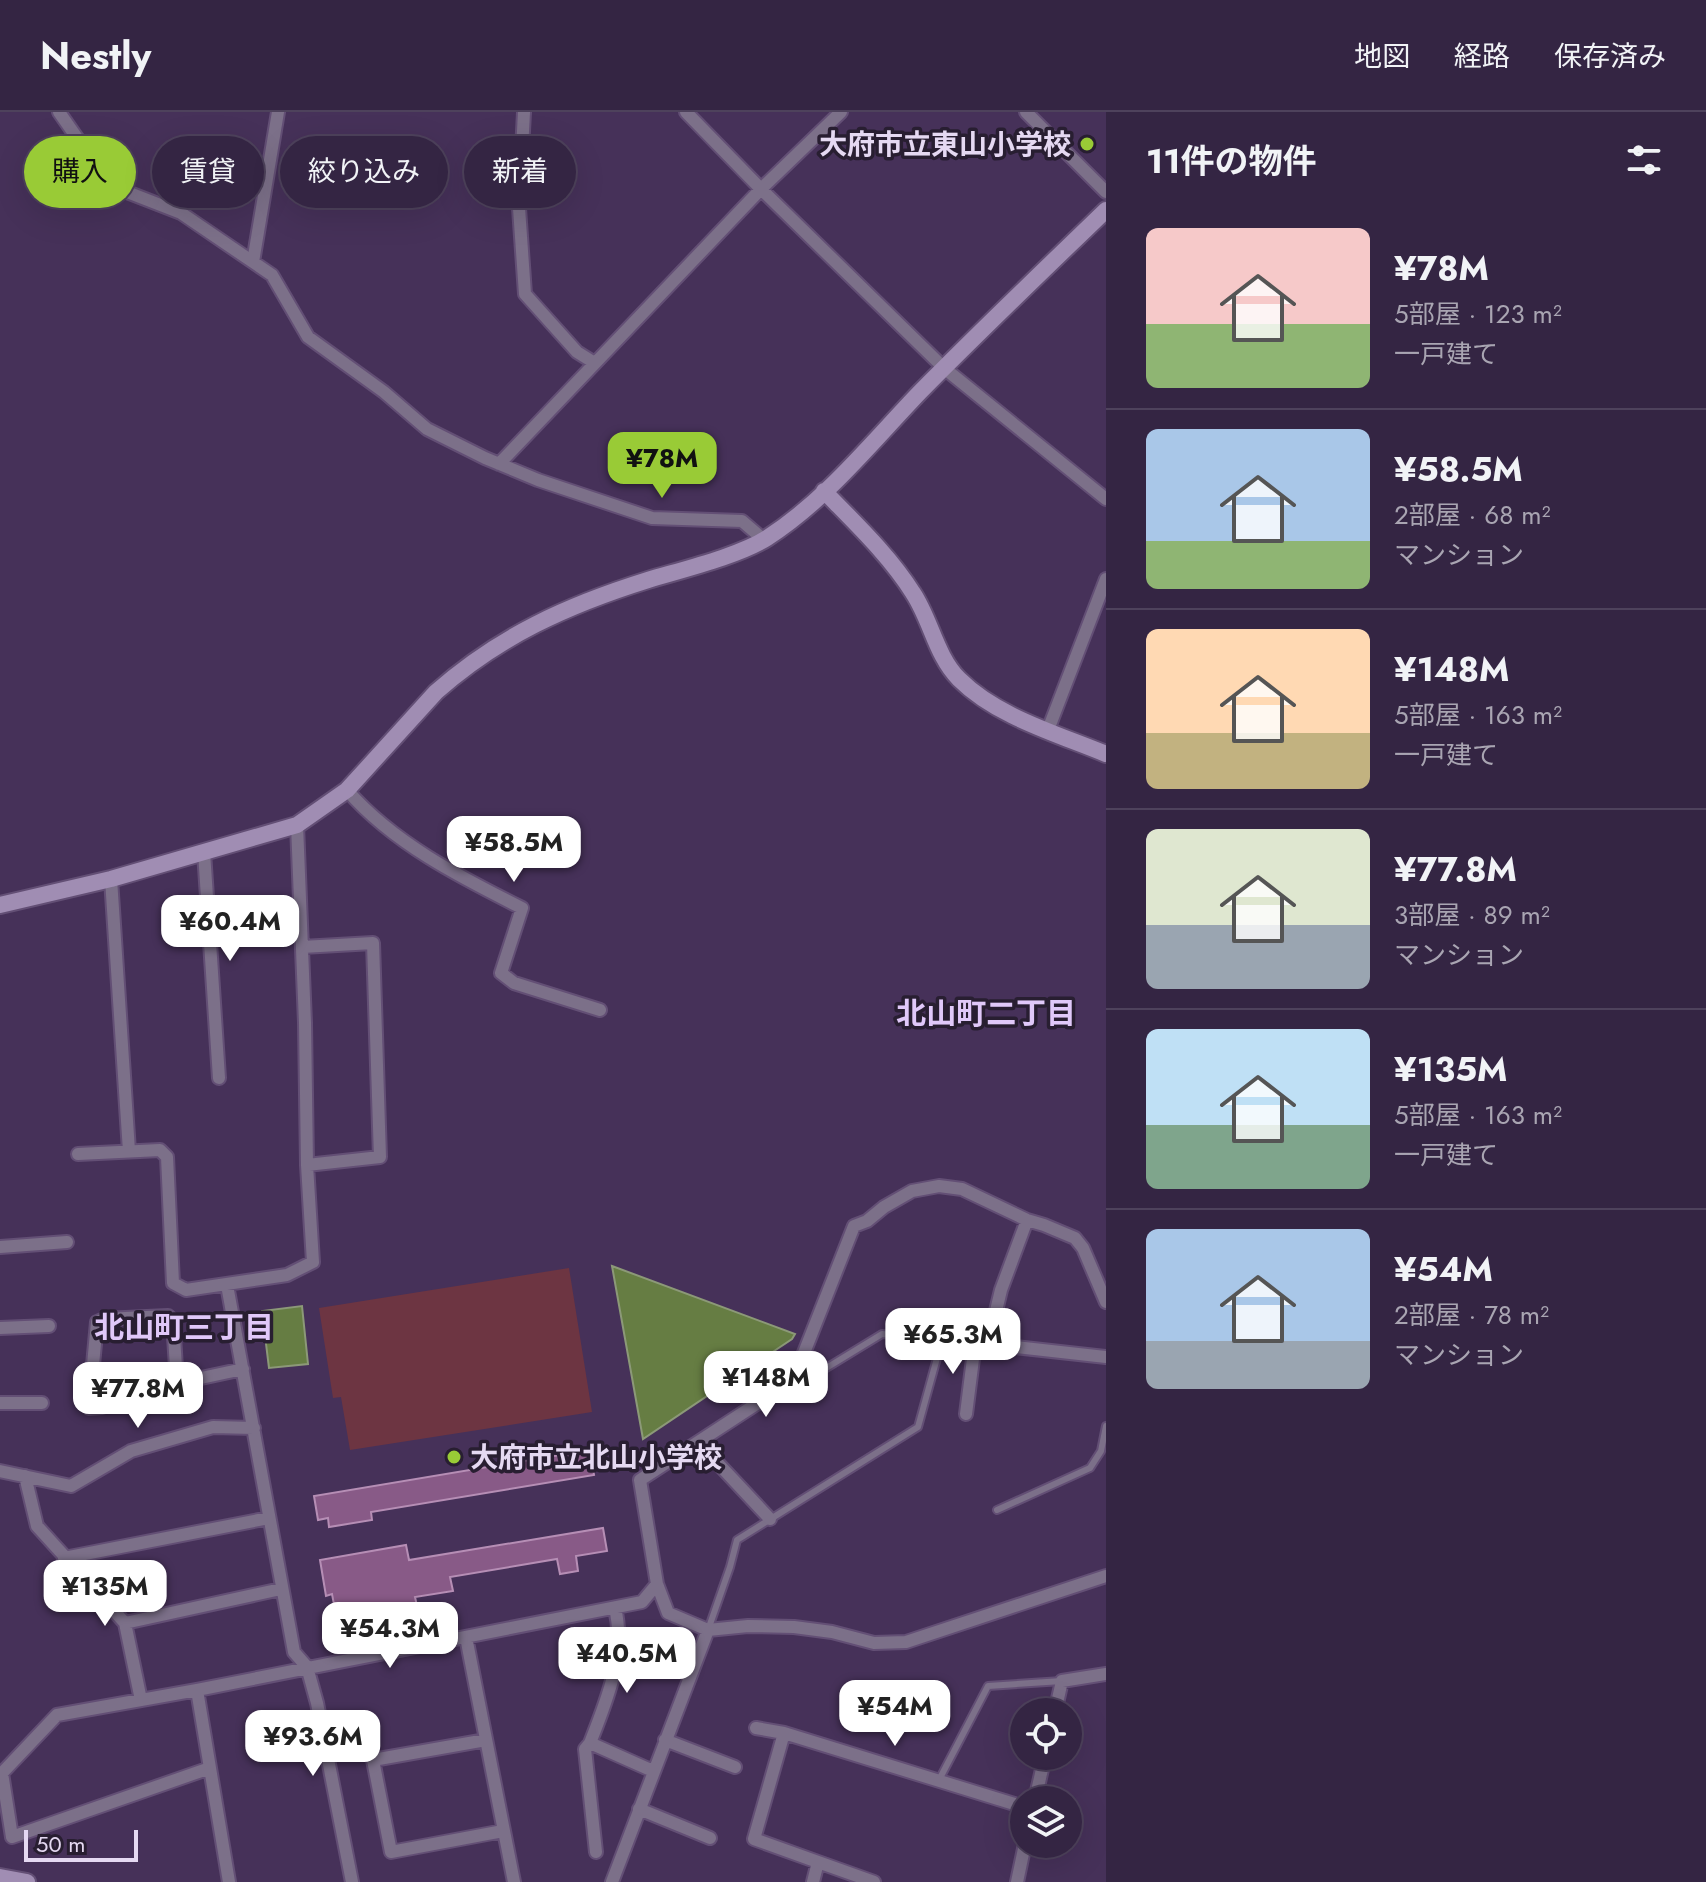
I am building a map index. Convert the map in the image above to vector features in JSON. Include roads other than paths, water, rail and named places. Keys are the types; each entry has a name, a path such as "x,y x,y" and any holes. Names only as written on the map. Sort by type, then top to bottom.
{"street":[{"path":"59,112 98,168 127,192 181,213 272,275 308,337 384,392 427,429 538,480 652,518 742,521 764,540"},
{"path":"253,262 278,112"},
{"path":"524,112 519,208 525,294 577,352 593,362"},
{"path":"686,112 944,368 1106,499"},
{"path":"499,464 761,189 841,112"},
{"path":"1026,112 1106,192"},
{"path":"0,905 111,879 297,825 347,790 436,692 469,665 530,625 580,602 714,560 764,540 824,491 944,368 1106,210"},
{"path":"824,491 887,557 914,594 943,659 959,679 995,706 1106,754"},
{"path":"1048,730 1106,579"},
{"path":"347,790 384,828 474,884 522,908 501,973 514,983 600,1010"},
{"path":"78,1154 160,1150 167,1157 173,1283 186,1290 287,1275 313,1262 307,1165 297,825"},
{"path":"204,852 219,1078"},
{"path":"111,879 129,1151"},
{"path":"302,947 373,943 380,1157 307,1165"},
{"path":"1106,1302 1083,1248 1075,1238 1027,1220 962,1189 939,1186 912,1191 867,1221 854,1226 800,1363 787,1384 640,1480 657,1584 668,1613 708,1630 748,1626 794,1627 832,1632 874,1643 906,1642 1106,1576"},
{"path":"966,1414 982,1344 1027,1220"},
{"path":"0,1247 67,1242"},
{"path":"227,1285 294,1652 307,1667 317,1703 352,1882"},
{"path":"177,1383 173,1321 168,1316 97,1322 89,1408 102,1407 177,1383 243,1369"},
{"path":"0,1328 49,1326"},
{"path":"982,1344 1106,1357"},
{"path":"0,1403 42,1403"},
{"path":"0,1471 71,1486 131,1451 213,1427 254,1428"},
{"path":"698,1442 770,1519"},
{"path":"25,1476 37,1526 125,1623 141,1700"},
{"path":"64,1558 269,1518"},
{"path":"210,1768 12,1837 2,1773 57,1715 615,1608 642,1602 657,1584"},
{"path":"125,1623 281,1589"},
{"path":"596,1852 585,1749 590,1743 616,1667 619,1624 615,1608"},
{"path":"612,1882 708,1630"},
{"path":"466,1637 514,1882"},
{"path":"1058,1698 1062,1681 1106,1674"},
{"path":"197,1690 229,1882"},
{"path":"756,1728 784,1733 1010,1803"},
{"path":"784,1733 754,1839 874,1882"},
{"path":"486,1740 373,1760 391,1852 503,1831"},
{"path":"665,1740 735,1767"},
{"path":"590,1743 653,1771"},
{"path":"639,1809 710,1838"},
{"path":"1017,1882 1022,1858"},
{"path":"813,1882 818,1862"},
{"path":"0,1877 27,1882"}],"lane":[{"path":"800,1363 823,1370 882,1334 982,1344"},
{"path":"708,1630 737,1540 918,1427 942,1340"},
{"path":"997,1510 1090,1468 1101,1451 1106,1426"},
{"path":"939,1780 988,1686 1062,1681"}],"place":[{"name":"大府市立東山小学校","path":"1087,144"},
{"name":"大府市立北山小学校","path":"454,1457"}],"district":[{"name":"北山町二丁目","path":"986,1013"},
{"name":"北山町三丁目","path":"184,1327"}]}
